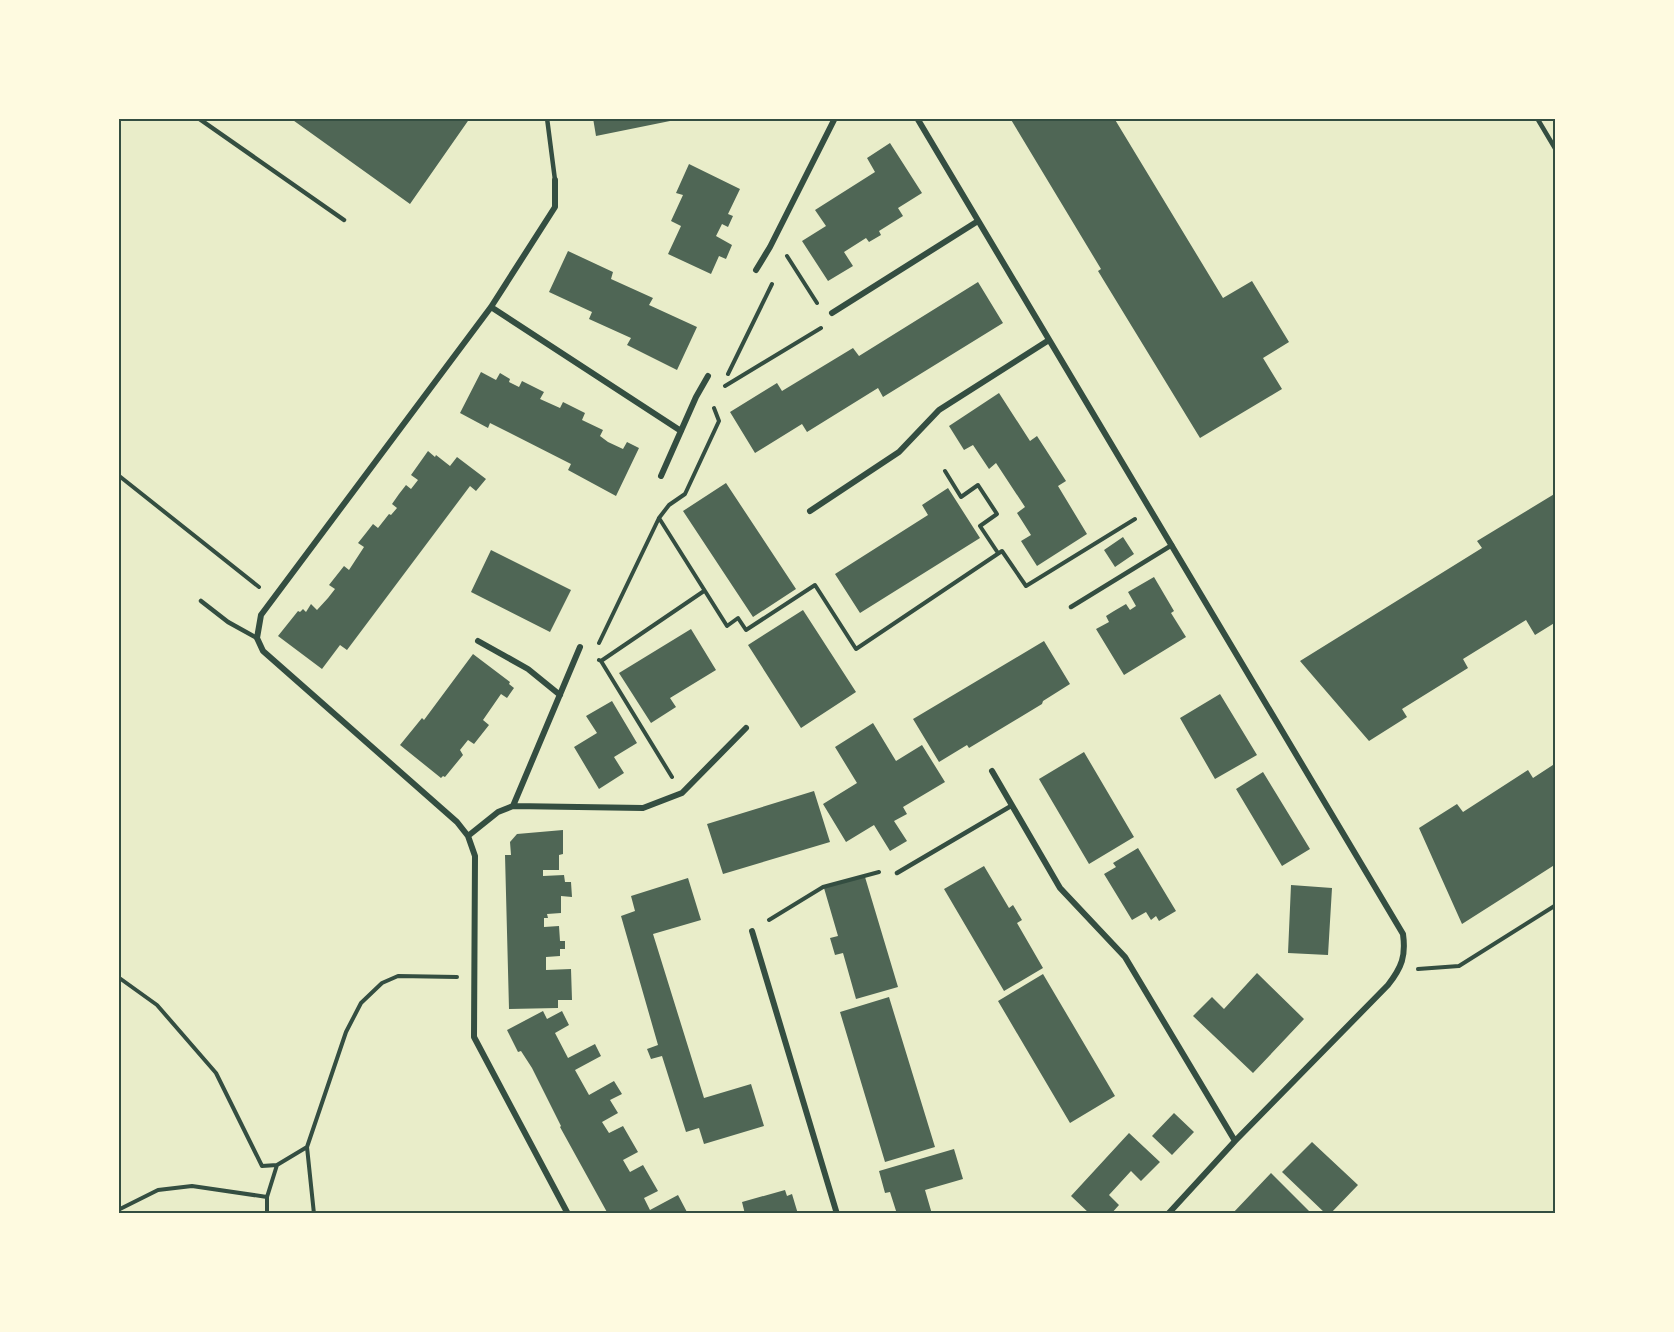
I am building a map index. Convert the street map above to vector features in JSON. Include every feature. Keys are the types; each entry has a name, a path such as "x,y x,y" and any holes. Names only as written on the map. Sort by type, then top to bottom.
{"street":[{"path":"756,270 770,247 835,118"},
{"path":"917,118 1403,934 1405,949 1400,970 1388,985 1235,1141 1168,1214"},
{"path":"555,180 555,207 491,307 261,615 257,638 263,651 457,822 468,836 475,856 474,1037 568,1214"},
{"path":"832,313 978,221"},
{"path":"491,307 681,431"},
{"path":"810,511 899,452 939,410 1049,340"},
{"path":"661,476 708,376"},
{"path":"478,641 528,669 560,695"},
{"path":"513,806 580,649"},
{"path":"468,836 498,812 513,806 643,808 682,793 746,728"},
{"path":"992,771 1060,888 1125,957 1235,1141"},
{"path":"752,930 837,1214"}],"lane":[{"path":"198,118 344,220"},
{"path":"547,118 555,180"},
{"path":"1537,118 1556,150"},
{"path":"1071,607 1172,545"},
{"path":"201,601 228,622 257,638"},
{"path":"897,873 1011,806"}],"path":[{"path":"770,247 787,256 820,307"},
{"path":"781,265 789,259"},
{"path":"776,275 722,388 830,323"},
{"path":"592,657 659,518 669,506 685,495 719,421 713,406"},
{"path":"945,471 961,497 978,485 997,514 980,526 998,553"},
{"path":"118,475 262,590"},
{"path":"659,518 727,626 738,618 746,630 815,585 856,649 1002,551 1026,586 1151,510"},
{"path":"601,661 704,591"},
{"path":"580,649 601,661 682,793"},
{"path":"752,930 823,887 871,873 886,871 897,873"},
{"path":"1400,970 1459,966 1556,904"},
{"path":"314,1214 307,1147 345,1032 361,1003 382,983 398,976 476,977"},
{"path":"118,977 157,1005 216,1073 262,1166 277,1165 307,1147"},
{"path":"267,1214 267,1197 277,1165"},
{"path":"118,1210 158,1190 192,1186 267,1197"}],"building":[{"path":"290,118 470,118 410,204"},
{"path":"593,118 670,118 670,121 596,136"},
{"path":"1010,118 1114,118 1223,298 1252,281 1289,342 1263,358 1282,389 1200,438 1098,271 1101,269"},
{"path":"890,143 922,193 898,208 903,216 879,231 881,235 869,242 866,238 844,252 853,266 828,281 802,241 826,226 815,210 875,172 867,158"},
{"path":"689,164 740,189 728,214 733,216 728,227 722,224 716,236 732,245 726,259 719,256 711,274 668,254 681,226 671,221 683,195 676,193"},
{"path":"568,251 613,272 611,279 653,298 649,305 697,327 677,370 627,345 631,338 589,319 592,312 549,292"},
{"path":"978,282 1003,323 883,397 878,388 807,432 802,424 755,453 730,412 777,383 782,391 853,348 859,356"},
{"path":"481,372 496,380 500,373 510,379 509,382 519,387 522,381 544,392 540,399 560,408 563,402 585,413 582,420 603,430 600,436 608,442 623,449 627,442 639,448 616,496 568,470 571,464 490,423 488,428 460,413"},
{"path":"999,393 1030,441 1037,436 1066,481 1058,486 1087,534 1037,566 1021,541 1031,535 1017,513 1025,507 996,463 989,469 973,445 964,450 949,426"},
{"path":"428,451 450,466 457,457 486,479 476,491 470,486 347,650 340,645 322,669 278,636 298,611 303,609 306,612 311,604 317,610 328,598 335,589 329,585 344,566 349,570 364,547 358,543 373,524 378,528 397,508 392,504 406,485 411,489 418,480 411,475"},
{"path":"726,483 796,589 753,617 683,511"},
{"path":"948,488 980,538 860,613 835,574 928,515 922,505"},
{"path":"1556,493 1556,622 1535,635 1526,620 1463,659 1468,668 1402,709 1407,717 1369,741 1300,661 1482,548 1477,541"},
{"path":"1123,537 1134,554 1115,567 1104,550"},
{"path":"491,550 571,590 550,632 471,592"},
{"path":"1154,577 1174,611 1171,613 1186,637 1124,675 1096,629 1109,622 1106,616 1126,604 1130,610 1136,606 1128,592"},
{"path":"803,610 856,692 801,728 748,645"},
{"path":"691,629 716,670 670,698 676,707 651,723 619,673"},
{"path":"1044,641 1070,684 1043,701 1042,704 969,748 967,745 939,762 913,719"},
{"path":"473,654 510,682 509,684 514,688 507,698 501,694 483,720 489,725 474,744 468,740 460,750 463,755 445,777 441,778 400,745 422,718 424,720"},
{"path":"1220,694 1257,755 1215,779 1180,718"},
{"path":"612,701 637,743 614,757 624,773 599,789 574,747 597,733 586,716"},
{"path":"873,723 896,761 922,745 945,782 903,807 907,814 894,821 907,841 890,851 874,825 846,842 823,804 857,783 835,747"},
{"path":"1084,752 1134,837 1089,864 1039,779"},
{"path":"1556,763 1556,864 1462,924 1419,828 1457,804 1463,812 1528,770 1533,778"},
{"path":"1263,772 1310,849 1282,866 1236,789"},
{"path":"814,791 830,842 723,874 707,824"},
{"path":"563,830 563,854 559,855 559,870 543,870 543,876 564,875 565,882 571,882 572,897 561,896 561,913 547,914 548,918 544,918 544,927 559,926 560,941 565,941 565,949 560,949 560,956 546,957 546,970 571,969 572,1000 558,1000 558,1008 509,1009 505,855 511,855 510,842 517,834"},
{"path":"1138,848 1176,911 1159,921 1156,916 1151,920 1146,912 1132,920 1104,874 1116,867 1113,863"},
{"path":"984,866 1009,908 1013,905 1022,920 1017,923 1043,968 1004,991 944,889"},
{"path":"865,877 898,987 856,999 843,953 835,955 830,938 838,936 824,888"},
{"path":"688,878 701,920 653,934 704,1098 751,1084 764,1126 704,1144 699,1128 686,1132 662,1056 651,1059 647,1049 658,1045 621,916 635,911 631,896"},
{"path":"1291,885 1332,888 1328,955 1288,953"},
{"path":"1257,973 1304,1019 1253,1073 1193,1016 1212,997 1224,1009"},
{"path":"1043,974 1115,1096 1070,1123 998,1001"},
{"path":"889,997 935,1147 885,1162 840,1012"},
{"path":"543,1011 547,1019 562,1011 569,1025 555,1033 568,1058 595,1044 601,1056 575,1070 589,1095 614,1081 622,1094 610,1100 618,1113 602,1122 609,1133 623,1126 638,1152 623,1160 630,1172 643,1165 658,1191 644,1198 650,1210 678,1195 688,1214 608,1214 560,1127 532,1068 521,1051 518,1052 507,1030"},
{"path":"1174,1113 1194,1132 1172,1155 1152,1136"},
{"path":"1129,1133 1160,1162 1141,1181 1131,1171 1109,1195 1119,1205 1111,1214 1090,1214 1071,1196"},
{"path":"1312,1142 1358,1185 1330,1214 1326,1214 1282,1172"},
{"path":"954,1149 963,1179 925,1190 932,1214 897,1214 890,1192 885,1193 879,1171"},
{"path":"1271,1173 1312,1214 1232,1214"},
{"path":"785,1190 787,1196 792,1194 798,1214 745,1214 742,1202"}]}
